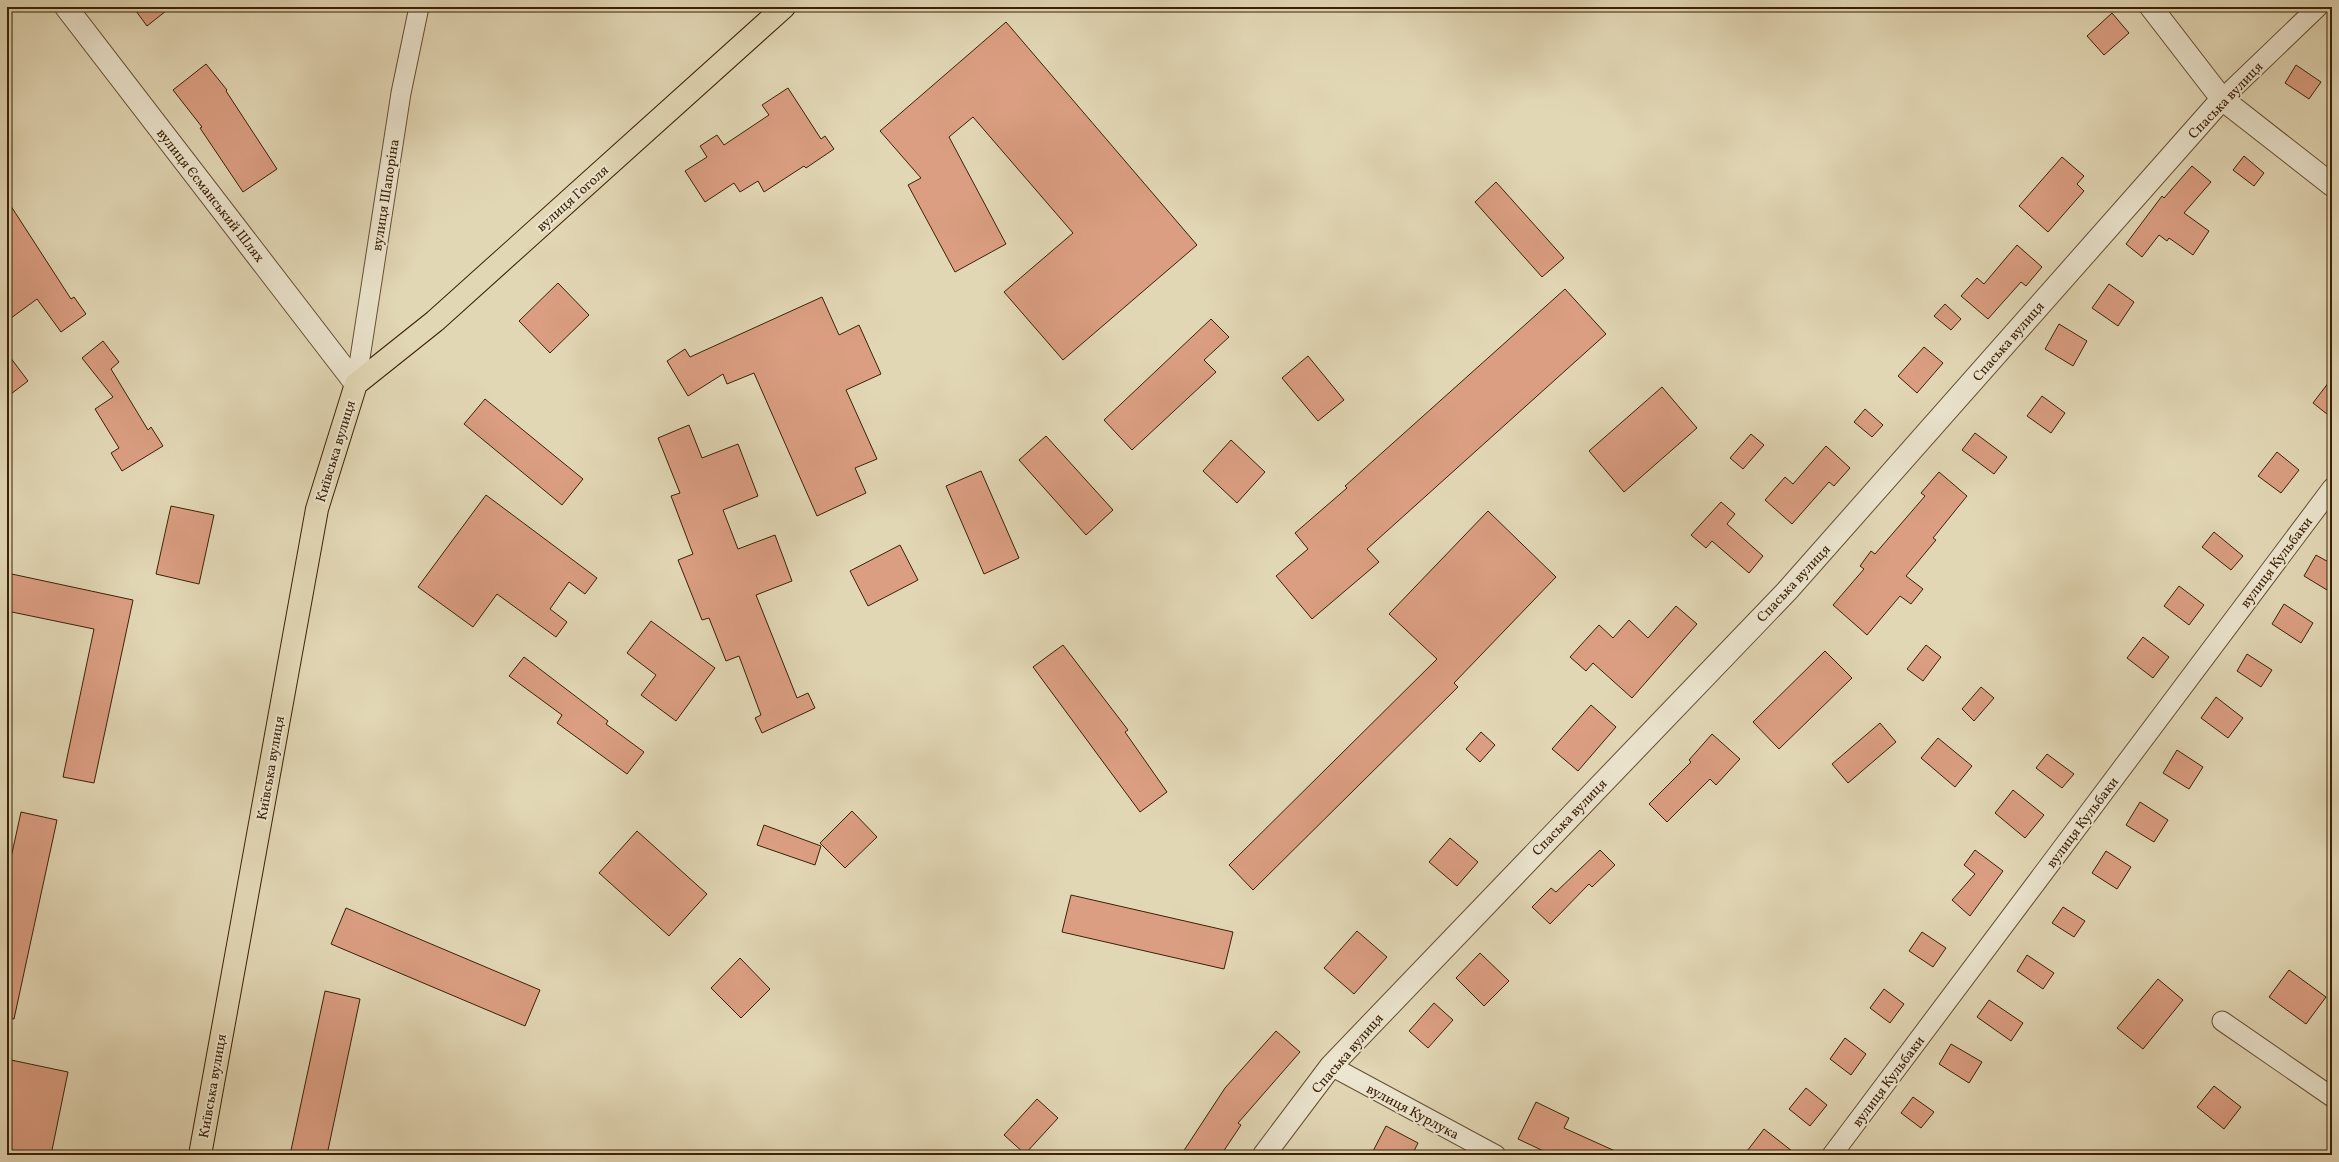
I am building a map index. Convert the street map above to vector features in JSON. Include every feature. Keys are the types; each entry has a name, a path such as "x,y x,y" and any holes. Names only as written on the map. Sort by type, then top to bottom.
{"main road":[{"name":"вулиця Гоголя","path":"356,384 435,321 784,7"},
{"name":"Київська вулиця","path":"200,1155 317,509 356,384"}],"street":[{"name":"вулиця Єсманський Шлях","path":"66,7 356,384"},
{"name":"вулиця Шапоріна","path":"356,384 401,92 419,7"},
{"path":"2151,7 2222,99 2332,185"},
{"name":"Спаська вулиця","path":"1264,1155 1331,1066 1787,591 2222,99 2318,7"},
{"name":"вулиця Кульбаки","path":"1832,1155 2332,488"},
{"path":"2222,1021 2332,1097"},
{"name":"вулиця Курлука","path":"1331,1066 1496,1155"}],"building":[{"path":"133,7 171,7 147,26"},
{"path":"2112,13 2129,33 2104,55 2087,36"},
{"path":"1006,22 1197,245 1063,360 1004,292 1073,233 973,117 949,137 1006,244 955,272 908,185 921,178 880,131"},
{"path":"206,64 227,90 226,91 277,169 243,192 200,128 202,127 173,90"},
{"path":"2296,65 2321,82 2309,99 2285,83"},
{"path":"788,88 821,139 825,136 834,149 806,168 804,166 764,192 758,181 740,192 734,183 705,202 685,171 707,157 700,146 717,135 724,145 769,115 762,105"},
{"path":"2244,156 2264,173 2254,186 2233,170"},
{"path":"2062,157 2084,176 2077,184 2084,191 2048,232 2019,206"},
{"path":"2192,166 2211,182 2184,213 2209,231 2193,255 2169,238 2167,241 2159,235 2142,257 2126,244 2162,196 2164,198"},
{"path":"1496,182 1564,258 1542,277 1475,202"},
{"path":"7,200 71,299 74,297 86,314 61,332 37,299 7,321"},
{"path":"2017,245 2042,267 2026,286 2021,282 1988,319 1961,296 1977,278 1984,284"},
{"path":"558,283 589,315 550,353 519,321"},
{"path":"2109,284 2134,302 2118,326 2092,308"},
{"path":"1565,289 1606,334 1367,549 1379,562 1312,619 1276,576 1308,549 1295,533 1347,488 1345,486"},
{"path":"822,297 839,335 859,325 881,374 846,390 877,459 855,468 866,493 817,516 754,373 727,384 723,374 688,396 667,361 685,349 690,357"},
{"path":"1945,304 1961,319 1951,330 1934,316"},
{"path":"1211,319 1229,337 1204,360 1216,372 1132,450 1104,420"},
{"path":"2059,324 2087,341 2073,366 2045,349"},
{"path":"103,341 119,362 111,369 148,430 151,427 163,446 122,471 111,453 119,448 95,409 113,397 82,358"},
{"path":"1924,347 1943,363 1917,393 1898,376"},
{"path":"7,353 28,381 7,397"},
{"path":"1308,356 1344,400 1318,421 1282,378"},
{"path":"2332,378 2332,418 2313,403"},
{"path":"1662,387 1697,428 1624,492 1589,451"},
{"path":"2042,396 2065,413 2051,433 2027,416"},
{"path":"485,399 583,479 562,505 464,424"},
{"path":"1865,409 1883,425 1872,437 1854,422"},
{"path":"689,425 702,458 738,444 758,496 723,510 738,549 775,535 792,581 756,595 797,698 808,693 815,708 762,733 755,718 761,715 739,656 726,661 709,618 702,620 678,560 693,554 671,496 680,493 658,438"},
{"path":"1975,433 2007,457 1994,474 1962,450"},
{"path":"1751,434 1764,445 1743,469 1730,458"},
{"path":"1046,436 1113,510 1086,535 1019,460"},
{"path":"1231,440 1265,472 1237,503 1203,471"},
{"path":"1826,446 1850,468 1834,486 1829,482 1792,524 1765,500 1785,477 1793,484"},
{"path":"2277,452 2299,470 2281,493 2258,476"},
{"path":"981,471 1019,558 984,574 946,486"},
{"path":"1939,472 1967,496 1933,538 1936,540 1906,576 1923,589 1911,604 1900,596 1867,635 1833,605 1864,569 1860,566 1871,551 1875,554 1925,496 1921,493"},
{"path":"486,495 597,578 585,594 569,582 550,609 567,622 556,637 497,594 473,627 418,587"},
{"path":"1721,502 1735,514 1727,524 1763,556 1749,573 1712,541 1706,548 1691,535"},
{"path":"171,506 214,515 199,584 156,574"},
{"path":"1488,511 1556,577 1454,683 1458,687 1253,890 1229,865 1437,659 1389,614"},
{"path":"2214,532 2243,556 2231,570 2202,547"},
{"path":"900,545 918,580 868,606 850,571"},
{"path":"2316,555 2332,564 2332,593 2304,576"},
{"path":"7,573 133,600 94,783 63,777 94,629 7,611"},
{"path":"2179,586 2204,605 2189,625 2164,606"},
{"path":"2284,604 2313,623 2301,643 2272,624"},
{"path":"1676,606 1697,624 1632,698 1593,663 1586,671 1570,657 1599,625 1613,638 1629,620 1648,638"},
{"path":"651,621 715,668 676,721 641,695 656,675 627,653"},
{"path":"2143,637 2169,657 2153,678 2127,658"},
{"path":"1063,645 1128,730 1125,732 1167,792 1140,812 1033,667"},
{"path":"1926,645 1941,657 1923,681 1907,669"},
{"path":"1825,651 1852,678 1779,749 1753,722"},
{"path":"2247,654 2272,670 2261,687 2237,671"},
{"path":"524,657 608,721 606,724 644,752 627,774 557,723 562,715 509,676"},
{"path":"1981,687 1994,698 1974,721 1962,709"},
{"path":"2216,697 2243,718 2228,738 2201,718"},
{"path":"1591,705 1616,727 1578,771 1552,749"},
{"path":"1880,723 1896,742 1848,783 1832,764"},
{"path":"1481,732 1495,745 1480,762 1466,749"},
{"path":"1712,734 1740,759 1716,785 1710,779 1667,822 1649,804 1691,762 1689,760"},
{"path":"1938,738 1972,766 1955,787 1921,758"},
{"path":"2177,750 2203,767 2189,789 2163,773"},
{"path":"2047,754 2074,774 2062,788 2036,768"},
{"path":"2013,790 2044,815 2025,838 1995,813"},
{"path":"2140,802 2168,820 2154,842 2126,825"},
{"path":"852,811 877,837 845,868 820,843"},
{"path":"21,812 57,820 14,1019 7,1018 7,876"},
{"path":"764,825 821,846 815,865 757,845"},
{"path":"637,831 707,894 669,936 599,873"},
{"path":"1450,838 1478,862 1457,886 1429,862"},
{"path":"1600,850 1615,865 1592,887 1589,884 1550,924 1532,907 1551,888 1556,892"},
{"path":"1975,850 2003,871 1970,916 1952,900 1975,874 1964,865"},
{"path":"2106,851 2131,867 2117,889 2092,873"},
{"path":"1071,895 1233,932 1224,969 1062,932"},
{"path":"2063,907 2085,921 2074,937 2052,923"},
{"path":"346,908 540,990 525,1026 331,944"},
{"path":"1357,931 1387,957 1354,994 1324,968"},
{"path":"1922,932 1946,948 1933,967 1909,951"},
{"path":"1480,953 1509,981 1484,1006 1456,978"},
{"path":"2027,955 2054,973 2043,989 2017,971"},
{"path":"740,958 770,989 741,1018 711,988"},
{"path":"2289,970 2326,997 2306,1024 2269,997"},
{"path":"2158,979 2183,1000 2143,1049 2117,1028"},
{"path":"1884,989 1904,1004 1890,1023 1870,1008"},
{"path":"325,991 360,999 327,1155 290,1155"},
{"path":"1989,1000 2023,1023 2011,1041 1977,1017"},
{"path":"1434,1003 1453,1020 1428,1048 1409,1031"},
{"path":"1276,1031 1300,1052 1238,1123 1241,1125 1221,1155 1181,1155 1225,1088"},
{"path":"1845,1038 1866,1054 1851,1075 1830,1059"},
{"path":"1951,1044 1982,1062 1969,1083 1939,1064"},
{"path":"11,1060 68,1072 51,1155 23,1155 7,1152 7,1080"},
{"path":"2214,1086 2241,1107 2224,1129 2197,1107"},
{"path":"1806,1088 1827,1105 1810,1126 1789,1109"},
{"path":"1913,1097 1934,1112 1921,1128 1901,1113"},
{"path":"1037,1099 1058,1118 1025,1154 1004,1135"},
{"path":"1536,1102 1569,1118 1564,1128 1624,1155 1552,1155 1518,1139"},
{"path":"1386,1126 1418,1143 1412,1155 1371,1155"},
{"path":"1764,1129 1797,1155 1744,1155"}]}
